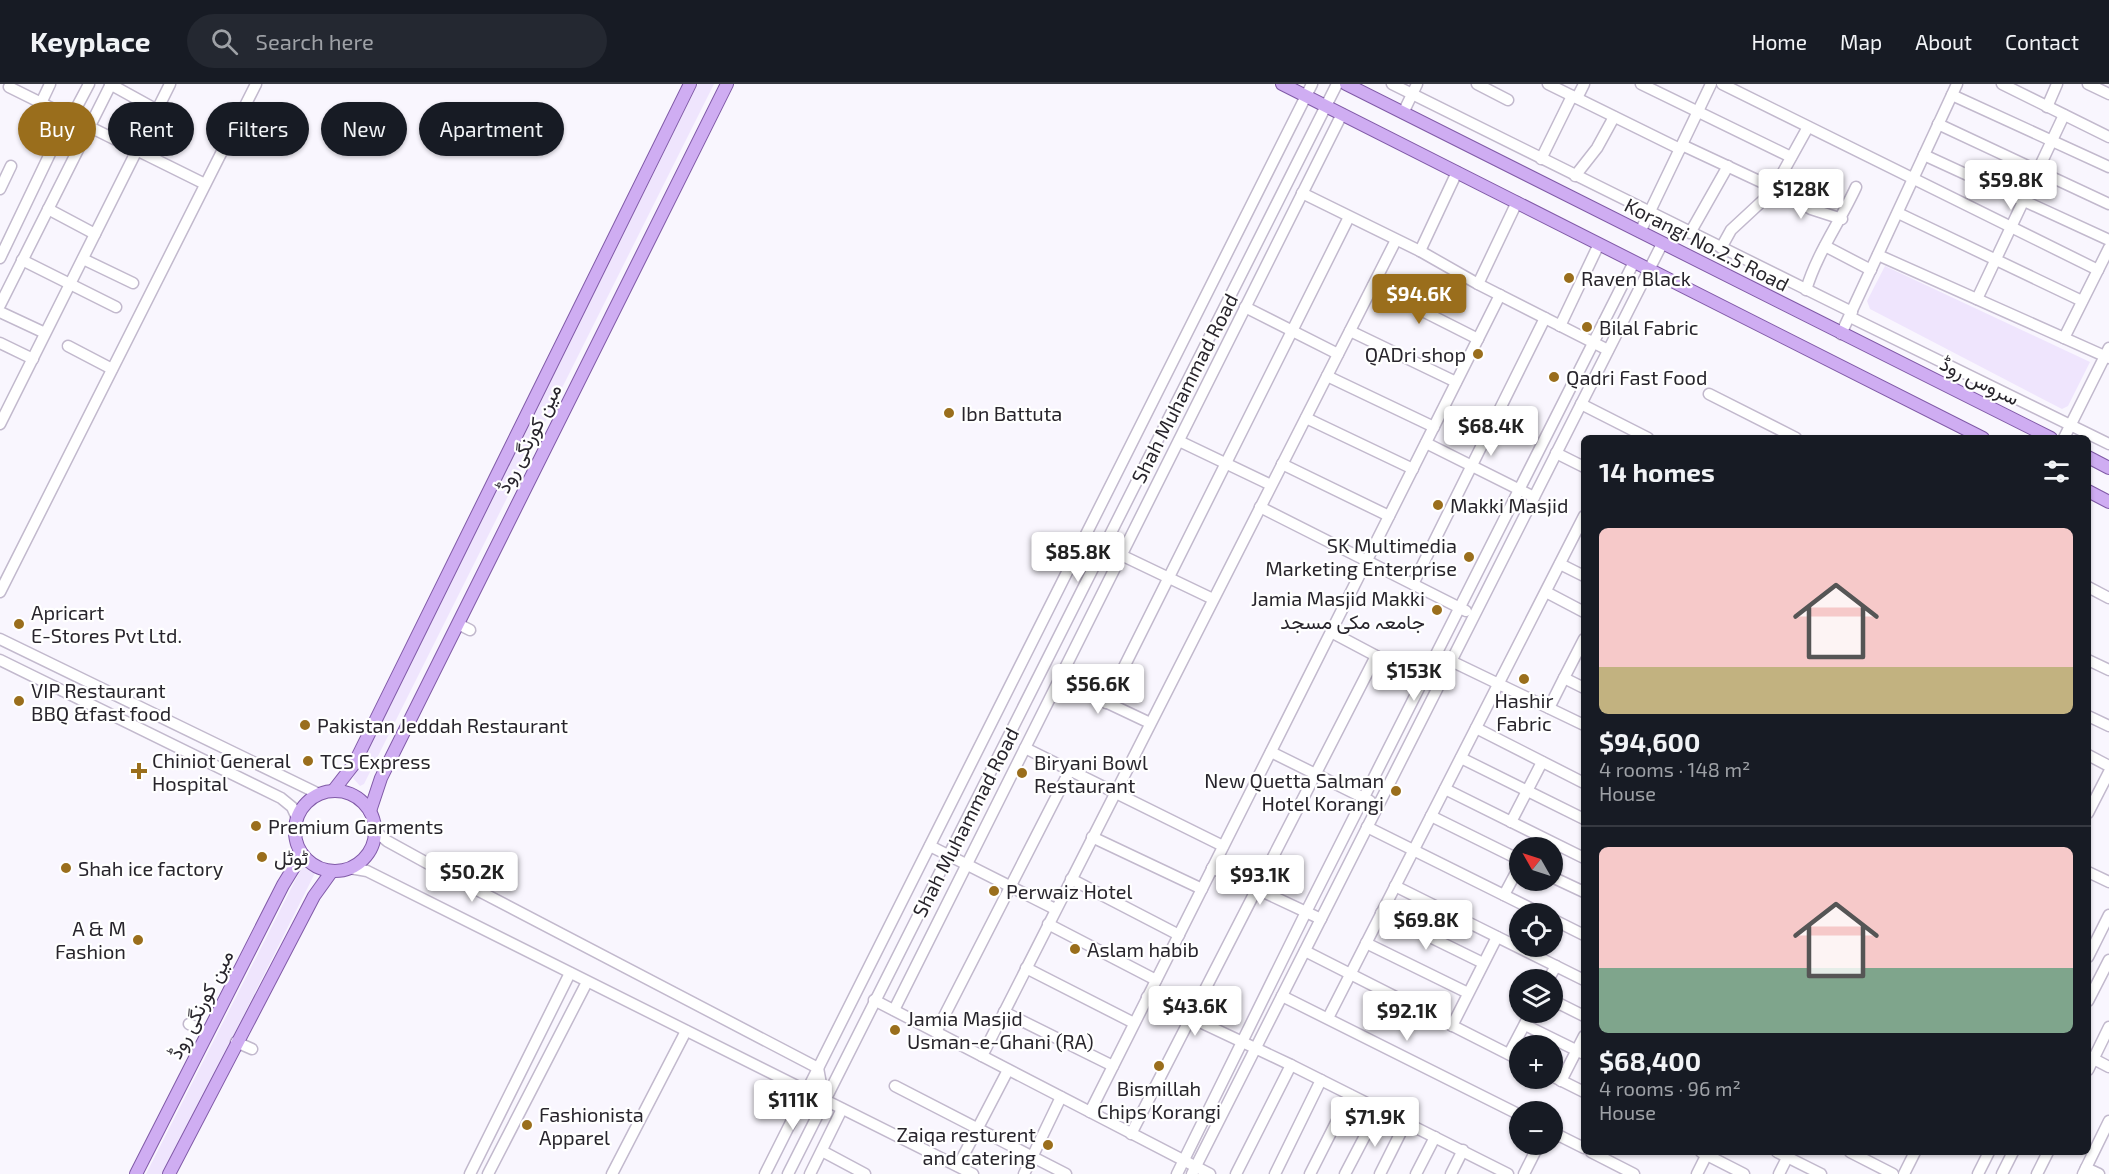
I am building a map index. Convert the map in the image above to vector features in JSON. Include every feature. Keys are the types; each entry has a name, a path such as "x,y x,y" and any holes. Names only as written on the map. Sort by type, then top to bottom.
{"main road":[{"name":"مین کورنگی روڈ","path":"333,791 354,764 690,84"},
{"name":"مین کورنگی روڈ","path":"370,811 381,778 727,84"},
{"path":"1282,84 1977,435"},
{"name":"Korangi No.2.5 Road","path":"1346,84 2045,435"},
{"path":"2091,459 2109,468"},
{"path":"2091,493 2109,502"},
{"path":"333,791 354,796 370,811 375,831 368,853 350,868 332,872 311,863 302,854 295,835 297,818 304,806 319,794 333,791"},
{"name":"مین کورنگی روڈ","path":"136,1174 287,877 302,854"},
{"path":"169,1174 314,896 332,872"}],"street":[{"path":"41,102 50,84"},
{"path":"78,102 89,84"},
{"path":"96,111 111,84 143,102"},
{"path":"161,102 169,84"},
{"path":"0,592 256,84"},
{"name":"Shah Muhammad Road","path":"765,1174 1312,84"},
{"name":"Shah Muhammad Road","path":"788,1174 1337,84"},
{"name":"سروس روڈ","path":"1392,84 2109,444"},
{"path":"1403,113 1417,84"},
{"path":"1477,84 1508,100"},
{"path":"1548,84 1614,117 1728,166 1811,209 1842,219"},
{"path":"1541,159 1574,97 1584,84"},
{"path":"1641,84 1791,157"},
{"path":"1640,232 1711,84"},
{"path":"1722,84 2098,270"},
{"path":"1841,334 1957,84"},
{"path":"2002,84 2109,137"},
{"path":"2047,107 2058,84"},
{"path":"2088,84 2109,94"},
{"path":"6,88 39,102"},
{"path":"1952,95 2109,167"},
{"path":"894,1010 1342,114"},
{"path":"1977,299 2064,115"},
{"path":"1575,176 1597,148 1614,117"},
{"path":"1938,124 2109,204"},
{"path":"1721,248 1731,230 1758,207 1774,188 1808,127"},
{"path":"1924,155 2109,240"},
{"path":"0,258 50,156"},
{"path":"0,305 74,156"},
{"path":"0,424 3,409 33,359 134,156"},
{"path":"149,156 205,184"},
{"path":"0,189 11,166"},
{"path":"1690,233 1728,166"},
{"path":"1420,251 1457,172"},
{"path":"1806,290 1813,266 1842,219 1856,187"},
{"path":"1302,194 1420,251 1478,284 1608,350"},
{"path":"1478,284 1517,202"},
{"path":"48,209 95,234"},
{"path":"1898,213 2082,301"},
{"path":"1106,703 1348,217"},
{"path":"982,1056 1396,240"},
{"path":"1560,326 1599,244"},
{"path":"1194,1171 1662,244"},
{"path":"1825,246 1871,270"},
{"path":"2064,338 2109,248"},
{"path":"1878,255 2064,338 2108,354 2066,435"},
{"path":"83,259 133,283"},
{"path":"22,260 116,307"},
{"path":"1177,1174 1306,912 1634,262"},
{"path":"1373,286 1478,339"},
{"path":"1090,1112 1500,295"},
{"path":"1245,307 1338,354"},
{"path":"0,312 45,333"},
{"path":"1413,584 1545,318"},
{"path":"1350,331 1456,382"},
{"path":"0,343 33,359"},
{"path":"68,346 112,369"},
{"path":"1327,375 1434,427"},
{"path":"1708,394 1790,435"},
{"path":"1581,404 1642,435"},
{"path":"1306,418 1413,469"},
{"path":"1623,435 1627,427"},
{"path":"1179,441 1271,485"},
{"path":"1426,443 1534,497"},
{"path":"1556,453 1581,466"},
{"path":"1282,464 1389,516"},
{"path":"1260,507 1474,615"},
{"path":"1328,1018 1545,592 1560,564 1580,536"},
{"path":"1079,549 1098,558"},
{"path":"1121,555 1214,599"},
{"path":"1560,564 1581,574"},
{"path":"2091,589 2109,598"},
{"path":"1545,592 1581,610"},
{"path":"458,624 470,630"},
{"path":"1331,632 1437,688"},
{"path":"0,639 319,794"},
{"path":"1549,708 1581,645"},
{"path":"1131,1134 1376,656"},
{"path":"0,660 281,798 292,807 297,818"},
{"path":"1451,661 1581,724"},
{"path":"2091,661 2109,670"},
{"path":"1564,678 1581,686"},
{"path":"1059,680 1150,723"},
{"path":"2091,717 2109,726"},
{"path":"1476,728 1581,782"},
{"path":"1025,748 1223,846"},
{"path":"1271,752 1378,805"},
{"path":"2091,757 2109,766"},
{"path":"1461,758 1581,817"},
{"path":"1511,822 1542,762"},
{"path":"936,1032 1070,770"},
{"path":"2092,795 2109,772"},
{"path":"1445,789 1581,857"},
{"path":"1431,816 1509,857"},
{"path":"1367,827 1520,903"},
{"path":"375,831 387,841 436,868 818,1068 824,1100"},
{"path":"1092,837 1202,889"},
{"path":"930,846 1055,909"},
{"path":"350,868 367,871 973,1174"},
{"path":"1212,868 1321,919"},
{"path":"2091,873 2109,882"},
{"path":"1071,879 1179,935"},
{"path":"1563,882 1581,891"},
{"path":"1504,895 1509,885"},
{"path":"1395,886 1581,978"},
{"path":"1381,913 1483,963"},
{"path":"2091,951 2109,915"},
{"path":"1563,923 1581,929"},
{"path":"1048,924 1156,980"},
{"path":"1452,1026 1497,937"},
{"path":"1366,943 1468,993"},
{"path":"1305,951 1509,1054"},
{"path":"2091,995 2109,960"},
{"path":"1026,968 1134,1023"},
{"path":"470,1174 570,974"},
{"path":"488,1174 586,982"},
{"path":"1282,996 1509,1109"},
{"path":"1147,997 1462,1150 1488,1169 1508,1174"},
{"path":"874,1000 1184,1161 1194,1171 1210,1174"},
{"path":"1563,1006 1581,1014"},
{"path":"1004,1012 1113,1066"},
{"path":"189,1024 207,1033"},
{"path":"1522,1035 1525,1025 1580,1052 1563,1072"},
{"path":"2109,1027 2091,1058 2109,1067"},
{"path":"612,1174 686,1031"},
{"path":"236,1042 252,1048"},
{"path":"524,1064 540,1071"},
{"path":"1236,1174 1291,1065"},
{"path":"958,1166 1008,1070"},
{"path":"1275,1174 1321,1080"},
{"path":"1563,1082 1581,1091"},
{"path":"895,1086 1066,1174"},
{"path":"1310,1174 1350,1095"},
{"path":"1024,1174 1061,1097"},
{"path":"810,1174 842,1109"},
{"path":"1345,1174 1379,1109"},
{"path":"2099,1174 2085,1171 2105,1141 2109,1121"},
{"path":"1380,1174 1406,1122"},
{"path":"1416,1174 1435,1137"},
{"path":"1563,1138 1581,1146"},
{"path":"1450,1174 1462,1150"},
{"path":"822,1151 860,1173"},
{"path":"1524,1174 1534,1155"},
{"path":"1597,1155 1631,1173"},
{"path":"1697,1174 1704,1155"},
{"path":"1709,1155 1744,1174"},
{"path":"1779,1174 1785,1155"},
{"path":"1787,1155 1821,1174"},
{"path":"1856,1155 1893,1174"},
{"path":"1904,1174 1914,1155"},
{"path":"1978,1174 1988,1155"},
{"path":"2002,1174 2012,1155"},
{"path":"2037,1174 2046,1155"}],"shaded area":[{"path":"698,84 714,84 364,784 360,786 353,778"},
{"path":"1885,266 2090,362 2068,406 2062,409 1870,309 1867,301"},
{"path":"303,865 315,873 164,1174 146,1174"}],"place":[{"name":"Raven Black","path":"1569,278"},
{"name":"Bilal Fabric","path":"1587,327"},
{"name":"QADri shop","path":"1478,354"},
{"name":"Qadri Fast Food","path":"1554,377"},
{"name":"Ibn Battuta","path":"949,413"},
{"name":"Makki Masjid","path":"1438,505"},
{"name":"SK Multimedia Marketing Enterprise","path":"1469,557"},
{"name":"Jamia Masjid Makki جامعہ مکی مسجد","path":"1437,610"},
{"name":"Apricart E-Stores Pvt Ltd.","path":"19,624"},
{"name":"Hashir Fabric","path":"1524,679"},
{"name":"VIP Restaurant BBQ &fast food","path":"19,701"},
{"name":"Pakistan Jeddah Restaurant","path":"305,725"},
{"name":"TCS Express","path":"308,761"},
{"name":"Chiniot General Hospital","path":"139,771"},
{"name":"Biryani Bowl Restaurant","path":"1022,773"},
{"name":"New Quetta Salman Hotel Korangi","path":"1396,791"},
{"name":"Premium Garments","path":"256,826"},
{"name":"ٹوٹل","path":"262,857"},
{"name":"Shah ice factory","path":"66,868"},
{"name":"Perwaiz Hotel","path":"994,891"},
{"name":"A & M Fashion","path":"138,940"},
{"name":"Aslam habib","path":"1075,949"},
{"name":"Jamia Masjid Usman-e-Ghani (RA)","path":"895,1030"},
{"name":"Bismillah Chips Korangi","path":"1159,1066"},
{"name":"Fashionista Apparel","path":"527,1125"},
{"name":"Zaiqa resturent and catering","path":"1048,1145"}]}
